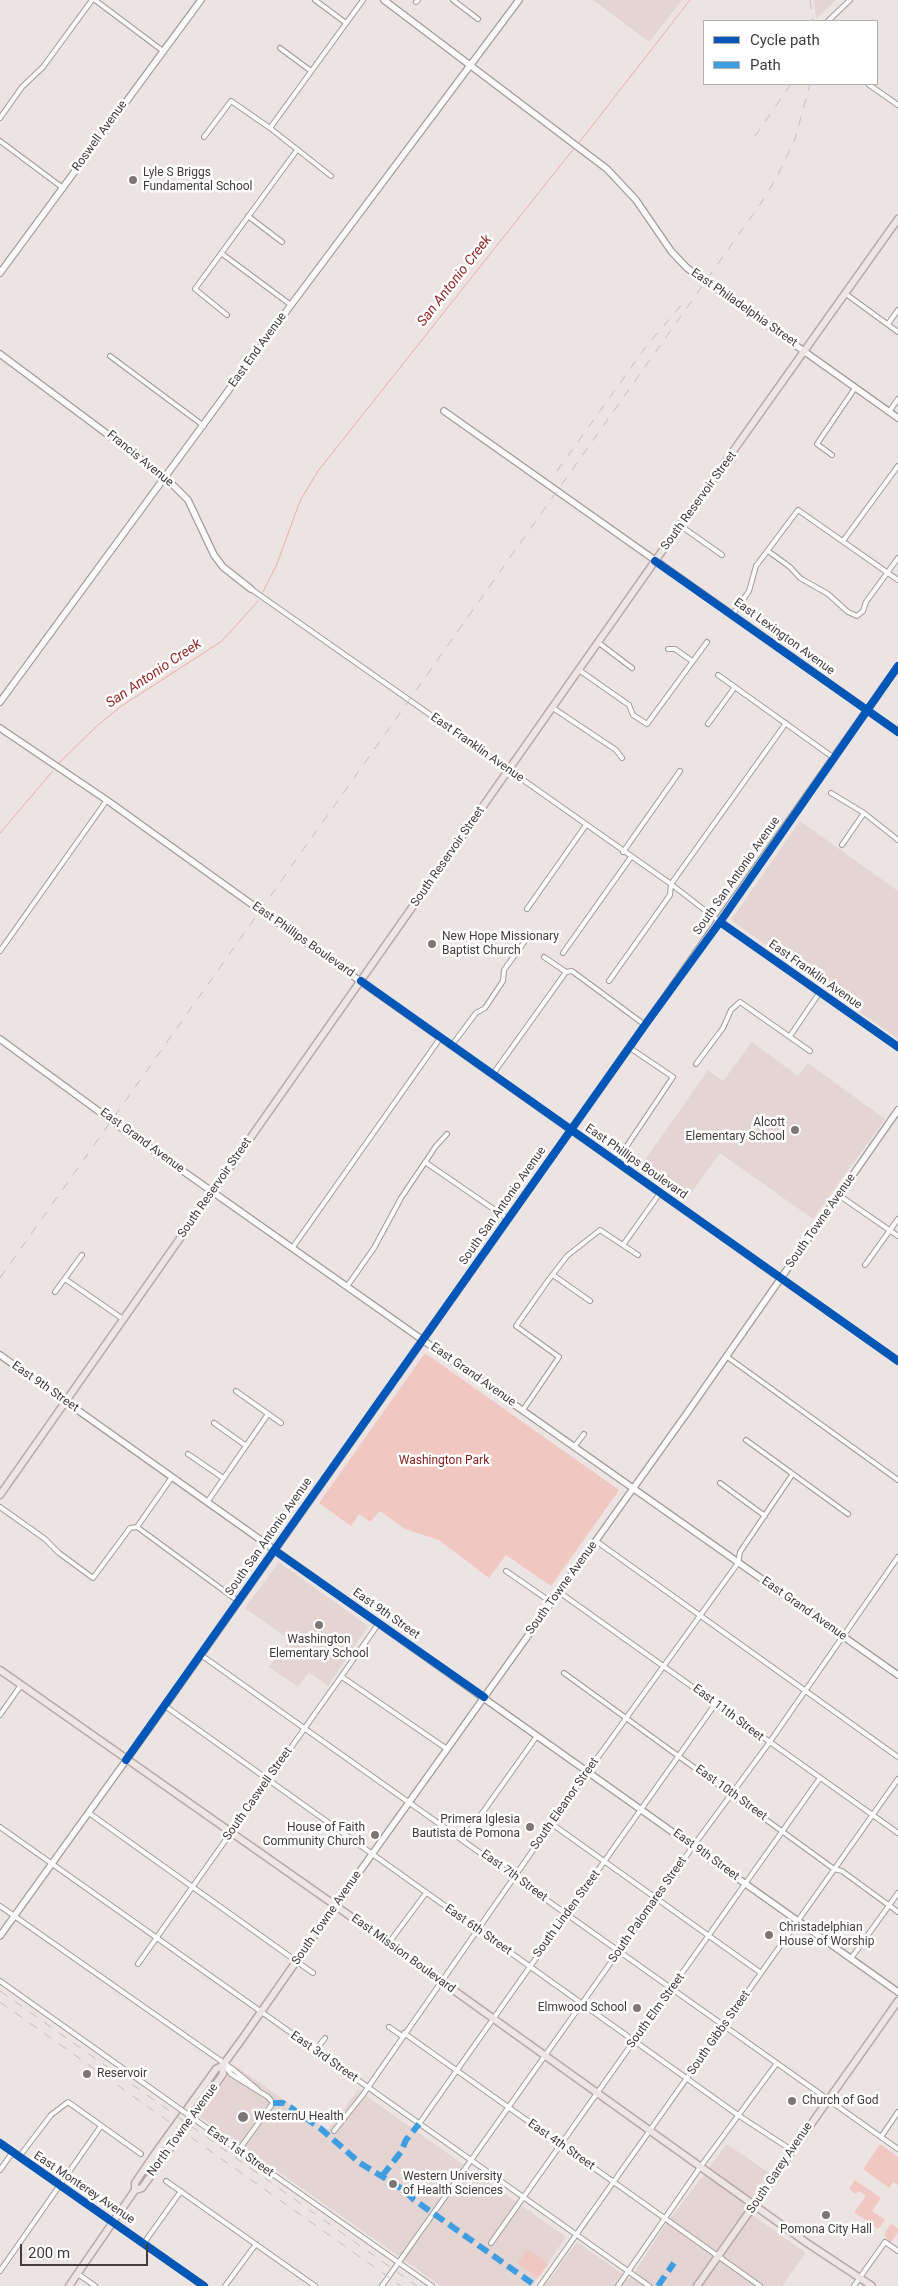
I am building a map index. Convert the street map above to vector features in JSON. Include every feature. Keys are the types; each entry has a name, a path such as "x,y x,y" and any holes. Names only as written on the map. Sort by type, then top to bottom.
{"main road":[{"name":"South Reservoir Street","path":"0,1495 655,561 806,352 898,219"},
{"name":"East Mission Boulevard","path":"0,1670 651,2130 755,2206 872,2286"},
{"name":"South Towne Avenue","path":"223,2065 335,1906"},
{"name":"South Garey Avenue","path":"697,2286 898,2001"},
{"name":"North Towne Avenue","path":"69,2286 135,2190 135,2183 154,2155 216,2068 223,2065 223,2074 142,2188 135,2190"}],"street":[{"path":"0,118 22,87 42,67 94,0 163,51"},
{"name":"Roswell Avenue","path":"0,273 201,0"},
{"path":"315,0 346,23"},
{"path":"270,128 363,0"},
{"name":"East Philadelphia Street","path":"384,0 607,169 636,200 671,251 687,268 898,418"},
{"path":"453,0 478,19"},
{"name":"East End Avenue","path":"0,702 291,305 519,0"},
{"path":"829,20 850,0"},
{"path":"280,48 311,71"},
{"path":"869,85 898,105"},
{"path":"204,136 230,101 270,128 331,176"},
{"path":"0,141 63,188"},
{"path":"227,315 195,289 297,150"},
{"path":"248,216 282,242"},
{"path":"221,253 291,305"},
{"path":"846,294 898,332"},
{"path":"888,324 898,310"},
{"name":"Francis Avenue","path":"0,354 166,478 188,500 214,555 223,567 251,589"},
{"path":"110,356 204,426"},
{"path":"832,456 817,444 855,388"},
{"path":"889,412 898,399"},
{"name":"East Lexington Avenue","path":"444,411 898,732"},
{"path":"843,541 898,466"},
{"path":"733,614 749,591 756,566 798,510 898,580"},
{"path":"681,526 722,555"},
{"path":"768,551 790,567 800,578 828,594 848,612 857,616 898,558"},
{"name":"East Franklin Avenue","path":"251,589 510,770 586,826 671,884 720,922 898,1047"},
{"path":"599,642 632,668"},
{"path":"579,670 629,705 633,715 648,724 707,642"},
{"path":"668,649 675,649 692,661"},
{"name":"South San Antonio Avenue","path":"0,1936 165,1706 630,1048 645,1024 720,922 898,666"},
{"path":"718,675 834,758"},
{"path":"708,724 735,687"},
{"path":"553,708 616,750 622,758"},
{"path":"609,981 670,895 671,884 786,723"},
{"name":"East Phillips Boulevard","path":"0,728 107,800 898,1361"},
{"path":"623,852 680,771"},
{"path":"831,793 864,813 898,840"},
{"path":"0,951 107,800"},
{"path":"842,845 864,813"},
{"path":"527,909 586,826"},
{"path":"562,953 632,857"},
{"path":"452,1045 476,1013 485,1008 503,981 504,970 525,942"},
{"path":"544,957 566,972 572,972 645,1024"},
{"path":"493,1074 566,972"},
{"path":"790,1036 820,992"},
{"path":"696,1064 723,1028 731,1010 740,1002 810,1051"},
{"path":"293,1247 440,1037"},
{"name":"East Grand Avenue","path":"0,1039 898,1675"},
{"path":"616,1162 674,1078 630,1048"},
{"name":"South Towne Avenue","path":"335,1906 633,1489 780,1278 840,1196 898,1110"},
{"path":"348,1285 374,1248 401,1198 425,1162 447,1134"},
{"path":"425,1162 508,1219"},
{"path":"624,1245 660,1193"},
{"path":"840,1196 898,1236"},
{"path":"865,1265 898,1219"},
{"path":"523,1410 559,1357 516,1326 567,1256 600,1230 638,1255"},
{"path":"55,1292 82,1255"},
{"path":"553,1275 590,1301"},
{"path":"65,1280 123,1319"},
{"name":"East 9th Street","path":"0,1355 694,1845 898,1992"},
{"path":"726,1356 898,1480"},
{"path":"236,1391 281,1423"},
{"path":"208,1501 268,1414"},
{"path":"214,1423 245,1445"},
{"path":"574,1447 584,1434"},
{"path":"746,1440 848,1514"},
{"path":"188,1454 223,1478"},
{"name":"South Eleanor Street","path":"334,2131 738,1562 740,1552 792,1475"},
{"path":"137,1527 172,1477"},
{"path":"720,1483 766,1516"},
{"path":"0,1507 45,1539 59,1553 93,1578 130,1528 137,1527 238,1601"},
{"path":"596,1541 806,1689 898,1757"},
{"name":"South Palomares Street","path":"382,2286 546,2057 656,1898 769,1743 898,1557"},
{"path":"506,1571 551,1602"},
{"name":"East 11th Street","path":"559,1592 898,1833"},
{"name":"South Caswell Street","path":"138,1964 379,1623"},
{"name":"East 7th Street","path":"201,1655 898,2149"},
{"name":"East 10th Street","path":"564,1673 679,1755 730,1795 834,1869 842,1871 898,1912"},
{"path":"342,1677 447,1750"},
{"path":"0,1715 21,1685"},
{"name":"South Linden Street","path":"419,2124 716,1703"},
{"name":"East 6th Street","path":"165,1706 738,2115 793,2151"},
{"path":"463,1840 538,1735"},
{"name":"South Elm Street","path":"491,2243 820,1778"},
{"name":"South Gibbs Street","path":"540,2286 898,1779"},
{"path":"89,1813 313,1973"},
{"path":"552,1824 761,1973"},
{"name":"East 3rd Street","path":"0,1827 649,2286"},
{"path":"852,1958 898,1892"},
{"path":"388,1944 426,1893"},
{"path":"0,1906 223,2065 246,2079 273,2103 238,2151"},
{"name":"East 1st Street","path":"0,1981 238,2151 432,2286"},
{"name":"East 4th Street","path":"389,2028 403,2035 457,2071 760,2286"},
{"path":"315,2051 325,2038"},
{"path":"618,2286 701,2166 776,2063"},
{"path":"19,2157 51,2115 68,2102 141,2154"},
{"path":"881,2136 898,2112"},
{"path":"0,2272 59,2184 101,2126"},
{"name":"East Monterey Avenue","path":"0,2143 204,2286"},
{"path":"0,2170 12,2153"},
{"path":"166,2181 315,2286"},
{"path":"144,2243 181,2191"},
{"path":"854,2286 885,2242 898,2252"},
{"path":"225,2286 256,2244"},
{"path":"78,2274 95,2286"},
{"path":"303,2286 307,2280"}],"shaded area":[{"path":"593,0 682,0 649,42"},
{"path":"814,0 836,0 816,19"},
{"path":"800,821 898,891 898,1039 731,920"},
{"name":"Alcott Elementary School","path":"752,1042 798,1076 808,1063 885,1119 813,1219 720,1153 686,1200 640,1167 708,1070 723,1081"},
{"name":"Washington Elementary School","path":"279,1562 368,1626 328,1686 309,1672 298,1687 269,1667 290,1640 245,1608"},
{"name":"Western University of Health Sciences","path":"235,2066 328,2130 358,2090 566,2237 532,2286 441,2286 199,2116"},
{"path":"727,2144 769,2173 744,2209 806,2253 782,2286 545,2286 577,2242 630,2279 666,2224"}],"green space":[{"name":"Washington Park","path":"425,1353 619,1490 551,1586 506,1555 489,1578 439,1540 405,1529 380,1511 370,1522 359,1514 351,1526 319,1503"},
{"path":"880,2144 898,2157 898,2185 893,2182 889,2188 863,2169"},
{"path":"855,2180 881,2198 872,2211 885,2220 878,2229 854,2212 866,2196 859,2191 855,2194 849,2189"},
{"path":"891,2224 898,2228 898,2232 890,2244 884,2234"},
{"path":"527,2249 548,2264 538,2278 518,2263"}],"waterway":[{"name":"San Antonio Creek","path":"578,144 690,0"},
{"name":"San Antonio Creek","path":"263,592 277,564 300,501 318,471 575,147"},
{"name":"San Antonio Creek","path":"59,763 97,726 120,707 222,641 258,601"},
{"name":"San Antonio Creek","path":"0,833 52,772"}],"railway":[{"path":"810,0 813,20"},
{"path":"755,136 790,85"},
{"path":"0,1278 761,203 777,177 795,139 810,85"},
{"path":"557,471 648,344 684,302"},
{"path":"0,1991 417,2286"},
{"path":"0,2002 401,2286"}],"marked path":[{"path":"273,2103 283,2103 290,2107 320,2128 360,2163 404,2190 413,2199 536,2286"},
{"path":"382,2176 401,2152 406,2140 419,2124"},
{"path":"658,2286 674,2263"}],"cycle path":[{"path":"655,561 898,732"},
{"path":"126,1760 645,1025 720,922 898,666"},
{"path":"720,922 898,1047"},
{"path":"361,981 898,1361"},
{"path":"274,1550 484,1697"},
{"path":"0,2143 204,2286"}],"place":[{"name":"Lyle S Briggs Fundamental School","path":"133,180"},
{"name":"New Hope Missionary Baptist Church","path":"432,944"},
{"name":"Alcott Elementary School","path":"795,1130"},
{"name":"Washington Elementary School","path":"319,1625"},
{"name":"Primera Iglesia Bautista de Pomona","path":"530,1827"},
{"name":"House of Faith Community Church","path":"375,1835"},
{"name":"Christadelphian House of Worship","path":"769,1935"},
{"name":"Elmwood School","path":"637,2008"},
{"name":"Reservoir","path":"87,2074"},
{"name":"Church of God","path":"792,2101"},
{"name":"WesternU Health","path":"243,2117"},
{"name":"Western University of Health Sciences","path":"393,2184"},
{"name":"Pomona City Hall","path":"826,2215"}]}
